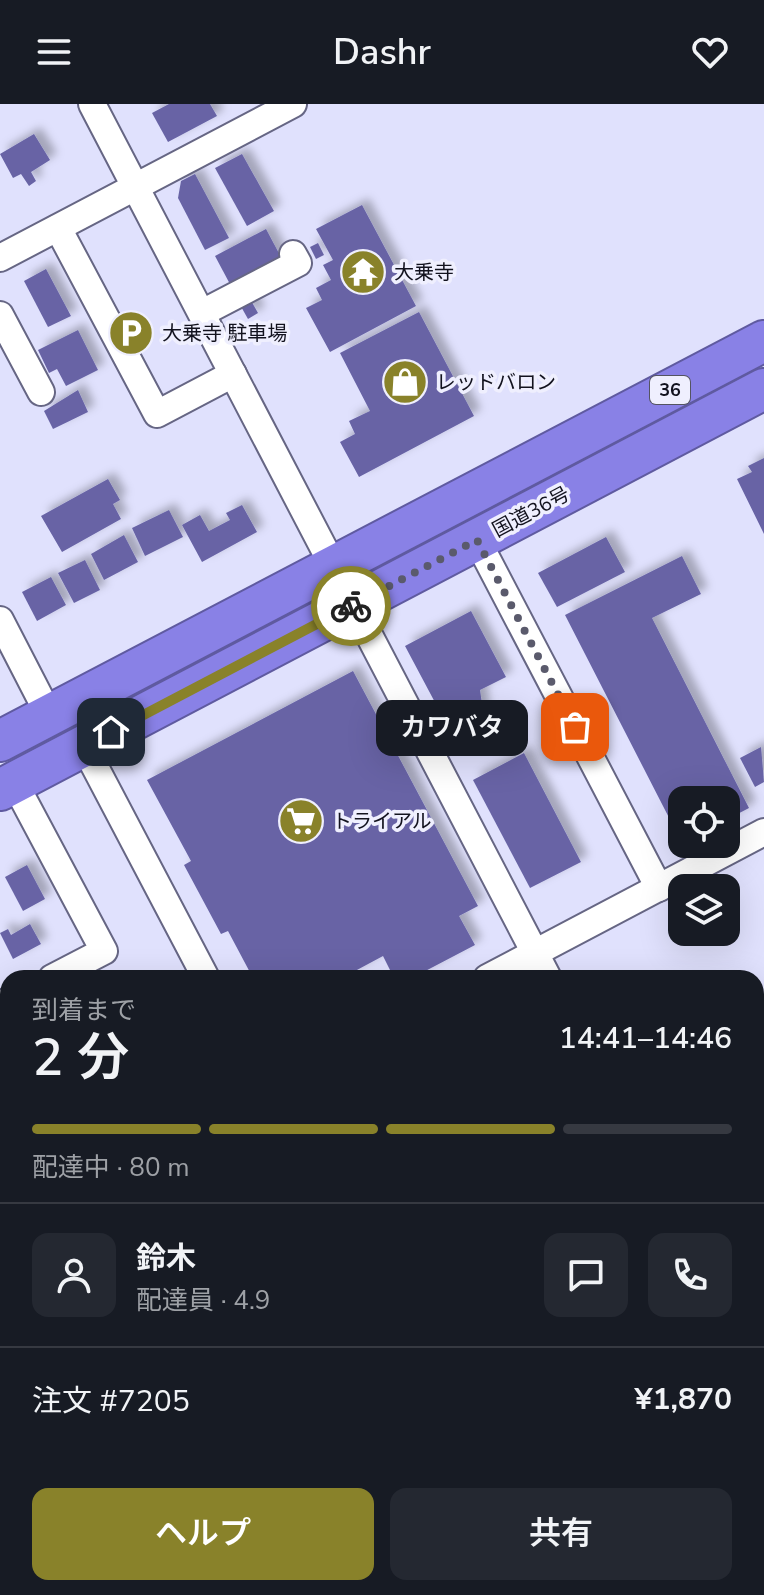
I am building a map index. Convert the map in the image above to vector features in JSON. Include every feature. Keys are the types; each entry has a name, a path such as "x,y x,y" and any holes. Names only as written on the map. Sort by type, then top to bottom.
{"highway":[{"name":"36","path":"0,741 764,341"},
{"name":"国道36号","path":"7,786 764,389"}],"street":[{"path":"92,104 544,970"},
{"path":"0,258 293,104"},
{"path":"58,228 157,414 233,374"},
{"path":"202,313 298,263 293,254"},
{"path":"0,315 41,392"},
{"path":"477,540 659,888"},
{"path":"0,620 49,715"},
{"path":"84,746 202,970"},
{"path":"7,786 104,951 67,970"},
{"path":"502,970 764,832"}],"building":[{"path":"169,104 210,104 217,116 168,142 152,113"},
{"path":"34,134 50,160 31,172 36,181 29,186 21,174 13,178 0,154"},
{"path":"242,154 274,211 247,226 215,168"},
{"path":"195,174 229,238 205,250 178,198 181,181"},
{"name":"大乗寺","path":"362,205 416,306 330,352 306,308 322,300 316,288 331,280 323,265 333,260 316,229"},
{"path":"266,229 282,259 231,286 215,256"},
{"path":"318,243 324,255 316,259 310,247"},
{"path":"46,269 71,316 48,327 24,281"},
{"path":"249,297 258,313 248,319 239,303"},
{"name":"レッドバロン","path":"419,312 474,416 359,477 340,442 355,434 349,421 370,411 340,353"},
{"path":"78,330 98,370 66,386 57,369 49,373 38,350"},
{"path":"78,390 88,412 53,429 44,411"},
{"path":"764,458 764,534 737,479 752,472 748,466"},
{"path":"108,479 120,500 113,504 121,519 62,552 41,516"},
{"path":"242,505 257,532 202,562 182,525 200,515 209,531 230,520 226,513"},
{"path":"169,510 183,537 145,556 132,528"},
{"path":"124,535 138,562 104,580 91,554"},
{"path":"606,537 625,572 557,607 538,573"},
{"path":"682,556 701,594 652,618 738,786 668,786 668,816 565,615"},
{"path":"85,560 100,590 74,603 58,573"},
{"path":"51,577 66,605 37,621 22,592"},
{"path":"471,611 506,677 480,690 483,711 479,713 487,729 495,725 500,736 463,755 405,646"},
{"name":"トライアル","path":"353,671 478,906 459,916 475,945 427,970 390,970 383,956 357,970 249,970 228,931 221,934 184,865 191,861 147,780"},
{"path":"761,747 764,782 755,787 740,758"},
{"path":"524,753 581,862 530,888 473,780"},
{"path":"740,790 749,808 740,813"},
{"path":"27,865 45,899 23,911 5,877"},
{"path":"30,924 41,944 13,959 0,933 8,929 11,935"}],"way so far":[{"path":"351,606 477,540 575,727"}],"place":[{"name":"大乗寺","path":"363,272"},
{"name":"大乗寺 駐車場","path":"131,333"},
{"name":"レッドバロン","path":"405,382"},
{"name":"カワバタ","path":"575,727"},
{"name":"トライアル","path":"301,821"}],"route":[{"path":"111,732 351,606"}]}
